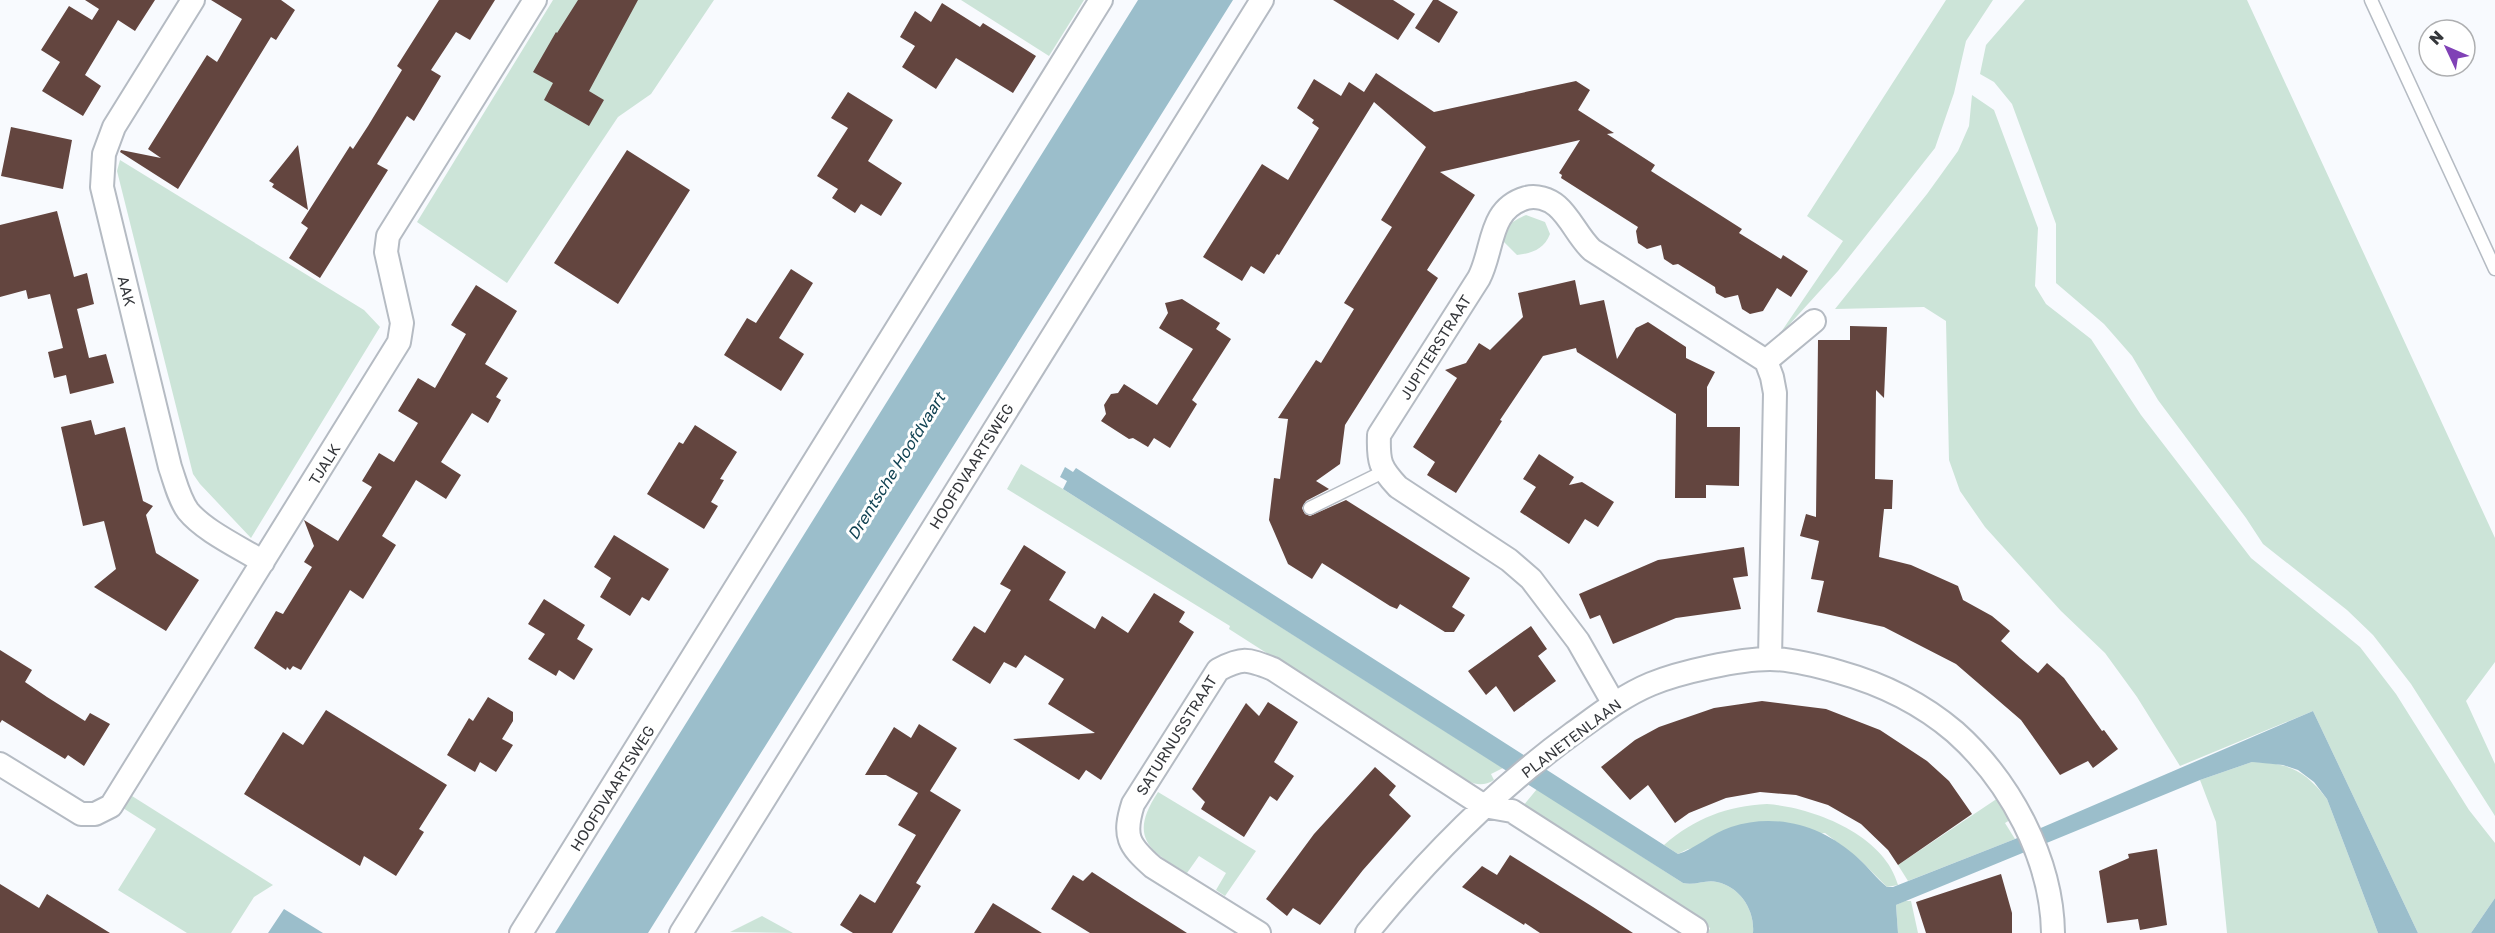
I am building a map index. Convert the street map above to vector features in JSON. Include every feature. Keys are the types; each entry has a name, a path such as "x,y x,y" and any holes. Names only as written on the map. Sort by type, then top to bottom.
{"street":[{"name":"AAK","path":"193,0 114,127 104,154 102,187 170,467 178,490 188,510 204,525 263,562"},
{"name":"TJALK","path":"0,764 81,814 95,814 111,806 399,342 402,323 386,252 388,236 535,0"},
{"name":"HOOFDVAARTSWEG","path":"521,933 1101,0"},
{"name":"HOOFDVAARTSWEG","path":"681,933 1262,0"},
{"name":"JUPITERSTRAAT","path":"1383,472 1378,452 1379,435 1479,278 1487,263 1493,231 1501,214 1513,202 1530,197 1542,198 1557,206 1592,250 1766,361"},
{"path":"1770,659 1775,393 1766,361 1814,321"},
{"path":"1383,472 1398,487 1509,560 1531,579 1578,641 1614,704"},
{"name":"PLANETENLAAN","path":"1367,933 1438,850 1484,806 1549,751 1614,704 1661,681 1725,665 1770,659 1824,668 1861,678 1916,703 1939,718 1978,754 2008,792 2040,861 2049,893 2054,933"},
{"name":"SATURNUSSTRAAT","path":"1259,933 1153,867 1139,854 1128,838 1128,822 1133,804 1218,670 1233,662 1250,660 1273,669 1484,806"},
{"path":"1484,806 1512,811 1696,929 1693,933"}],"lane":[{"path":"2371,0 2495,269"},
{"path":"1311,508 1383,472"}],"green space":[{"path":"553,0 714,0 651,94 618,117 507,283 417,222"},
{"path":"961,0 1084,0 1049,56"},
{"path":"1946,0 1993,0 1966,41 1954,93 1935,148 1838,271 1777,338 1843,241 1807,216"},
{"path":"2025,0 2247,0 2495,538 2495,662 2466,701 2495,764 2495,816 2411,684 2373,635 2347,610 2263,544 2158,400 2132,356 2104,324 2056,283 2056,224 2012,104 1994,82 1980,74 1986,45"},
{"path":"1972,95 1994,110 2038,228 2035,286 2046,304 2091,339 2141,415 2251,558 2360,647 2396,694 2469,810 2495,843 2495,898 2471,933 2418,933 2313,711 2180,766 2137,697 2105,653 2061,611 1985,527 1960,491 1949,460 1946,321 1924,307 1835,309 1927,194 1958,151 1969,126"},
{"path":"120,160 364,310 380,327 251,538 193,474 117,171"},
{"path":"1526,215 1545,222 1550,234 1545,243 1537,249 1517,255 1503,241 1503,236 1510,225"},
{"path":"1021,464 1503,768 1491,774 1494,780 1484,784 1470,782 1457,775 1229,629 1230,626 1007,489"},
{"path":"2252,762 2285,766 2303,774 2327,799 2378,933 2227,933 2216,822 2200,780"},
{"path":"1537,789 1683,883 1713,881 1733,889 1749,908 1753,933 1708,933 1710,928 1523,806"},
{"path":"1158,792 1256,851 1225,896 1216,890 1226,873 1199,856 1187,873 1162,857 1147,840 1144,831 1145,820 1149,807"},
{"path":"132,796 273,885 254,897 231,933 187,933 118,890 156,829 123,808"},
{"path":"1998,798 2010,820 2005,823 2015,839 1908,881 1898,865"},
{"path":"1767,804 1785,806 1825,818 1863,838 1891,867 1898,885 1887,887 1859,859 1825,833 1688,849 1678,854 1664,845 1688,827 1712,815 1738,807"},
{"path":"1911,901 1918,933 1898,933 1896,905"},
{"path":"762,916 793,933 730,932"}],"water":[{"name":"Drentsche Hoofdvaart","path":"1138,0 1233,0 648,933 555,933"},
{"path":"1065,467 1073,472 1076,468 1678,854 1731,827 1765,821 1782,822 1815,830 1830,838 1858,858 1887,887 1893,887 2015,839 2313,711 2418,933 2378,933 2327,799 2314,782 2298,770 2283,765 2252,762 2200,780 1896,905 1898,933 1753,933 1749,908 1733,889 1713,881 1683,883 1063,489 1067,481 1060,477"},
{"path":"2495,898 2495,933 2471,933"},
{"path":"284,909 323,933 268,933"}],"building":[{"path":"85,0 155,0 135,31 118,20 85,75 101,86 83,116 42,91 60,62 41,50 69,6 92,20 99,9"},
{"path":"211,0 281,0 295,10 276,40 271,37 178,189 120,152 121,150 161,158 148,149 207,55 217,62 242,19"},
{"path":"439,0 495,0 470,40 456,32 431,70 441,76 414,121 407,116 377,164 388,170 320,278 289,258 308,228 301,223 350,146 353,149 368,126 402,70 397,66"},
{"path":"578,0 638,0 589,91 604,100 589,126 544,100 553,83 533,72"},
{"path":"1333,0 1393,0 1415,14 1398,40"},
{"path":"1433,0 1438,0 1458,12 1439,43 1415,28"},
{"path":"942,3 980,27 983,23 1036,56 1013,93 956,58 936,89 902,67 915,46 900,37 915,11 931,22"},
{"path":"1376,73 1434,112 1576,81 1590,90 1578,110 1614,133 1607,134 1655,165 1651,171 1742,229 1739,233 1781,259 1783,255 1808,271 1791,297 1777,288 1763,311 1750,314 1742,309 1738,295 1725,298 1716,293 1715,287 1678,264 1673,265 1664,259 1661,245 1647,249 1638,243 1636,231 1638,227 1561,178 1562,175 1559,173 1580,140 1440,172 1475,195 1427,270 1438,278 1345,425 1340,464 1316,481 1329,489 1306,501 1302,508 1305,514 1310,516 1346,500 1470,578 1452,607 1465,615 1454,632 1445,632 1400,604 1397,609 1390,606 1322,563 1312,579 1288,564 1269,520 1274,478 1280,479 1288,419 1278,418 1316,360 1321,363 1354,309 1344,303 1392,227 1381,220 1426,147 1374,102 1279,255 1277,254 1264,274 1251,266 1242,281 1203,257 1262,164 1288,180 1319,128 1312,123 1314,120 1297,108 1314,79 1341,96 1349,82 1364,92"},
{"path":"848,92 893,120 868,161 902,183 881,216 861,204 855,213 832,198 838,189 817,176 848,128 831,118"},
{"path":"11,127 72,140 63,189 1,176"},
{"path":"298,145 308,210 272,187 274,184 269,181"},
{"path":"627,150 690,190 618,304 554,263"},
{"path":"57,211 74,277 87,273 94,304 77,309 89,358 106,354 114,383 70,394 66,375 54,378 48,352 63,348 50,294 28,299 26,290 0,297 0,225"},
{"path":"791,269 813,283 779,338 804,354 781,391 724,355 747,318 756,323"},
{"path":"1575,280 1580,305 1604,300 1617,359 1636,328 1648,322 1686,347 1686,358 1715,372 1707,387 1707,427 1740,427 1739,486 1706,485 1706,498 1675,498 1676,414 1577,352 1576,348 1543,356 1500,420 1502,421 1456,493 1427,475 1435,462 1413,447 1457,378 1445,370 1466,363 1479,343 1490,350 1523,317 1518,293"},
{"path":"476,285 517,311 485,364 508,378 496,397 501,400 488,423 472,413 441,462 461,475 446,499 416,480 382,536 396,545 363,599 350,590 301,670 293,666 290,670 287,667 286,670 254,648 276,611 283,614 312,567 304,562 314,546 304,520 338,541 372,487 362,481 379,453 394,462 418,423 398,411 418,378 435,388 466,334 451,325"},
{"path":"1182,299 1220,323 1216,329 1231,339 1192,400 1197,404 1170,448 1154,438 1148,447 1133,438 1129,439 1101,421 1106,414 1104,405 1111,394 1118,393 1124,384 1157,405 1193,349 1159,328 1168,313 1165,303"},
{"path":"1850,326 1887,327 1884,398 1876,390 1875,479 1893,480 1892,509 1884,509 1879,557 1911,565 1958,586 1963,600 1992,616 2010,631 2001,641 2020,658 2038,673 2047,663 2064,678 2102,731 2104,730 2118,749 2093,768 2088,761 2060,775 2021,720 1956,664 1884,627 1817,612 1824,581 1811,579 1819,541 1800,536 1806,514 1816,517 1818,340 1850,340"},
{"path":"91,420 95,435 125,427 143,501 153,506 146,515 156,553 199,580 166,631 94,587 116,569 104,521 83,526 61,427"},
{"path":"695,425 737,452 720,479 724,480 711,502 718,506 704,529 647,494 679,442 683,444"},
{"path":"1539,454 1574,477 1569,485 1582,482 1614,502 1598,527 1585,519 1569,544 1520,512 1536,487 1523,479"},
{"path":"614,535 669,569 649,601 642,597 630,616 600,597 611,578 594,567"},
{"path":"1024,545 1066,572 1049,600 1095,629 1102,616 1128,633 1154,593 1185,612 1179,622 1194,632 1101,780 1086,770 1079,780 1013,739 1095,733 1048,704 1064,679 1025,655 1016,668 1004,662 990,684 952,660 974,626 985,633 1011,590 1000,584"},
{"path":"1744,547 1748,576 1733,578 1741,609 1676,618 1613,644 1600,615 1590,619 1579,594 1658,560"},
{"path":"544,599 585,625 577,639 593,649 574,680 559,670 556,676 528,659 545,634 528,624"},
{"path":"1531,626 1547,649 1538,656 1556,681 1514,712 1496,686 1486,695 1468,671"},
{"path":"0,650 32,670 25,682 47,697 85,721 90,713 110,724 84,766 68,755 65,759 2,720 0,723"},
{"path":"488,697 513,712 513,721 502,739 513,745 496,772 480,762 475,772 447,755 469,718 473,721"},
{"path":"1762,701 1826,709 1880,730 1927,761 1949,781 1972,814 1898,865 1888,850 1861,824 1828,805 1796,795 1760,792 1726,798 1689,813 1675,823 1648,785 1630,800 1601,767 1635,740 1659,727 1714,708"},
{"path":"1268,702 1298,722 1274,762 1294,776 1277,801 1270,796 1244,837 1201,809 1205,802 1192,789 1246,703 1259,716"},
{"path":"326,710 447,785 419,829 424,832 396,876 364,856 360,866 244,794 283,732 303,745"},
{"path":"919,724 957,748 930,791 961,810 916,883 921,886 892,933 853,933 840,925 860,894 875,903 916,835 898,825 918,793 886,775 865,775 894,727 911,738"},
{"path":"1375,767 1396,786 1389,795 1411,816 1363,870 1320,925 1293,908 1287,916 1266,899 1314,834"},
{"path":"2157,849 2167,925 2140,930 2138,919 2107,923 2099,871 2129,858 2128,854"},
{"path":"1510,855 1633,933 1540,933 1462,887 1482,866 1497,875"},
{"path":"1092,872 1187,933 1090,933 1051,909 1073,875 1083,881"},
{"path":"2001,874 2012,913 2012,933 1926,933 1916,902"},
{"path":"0,884 39,908 47,894 110,933 0,933"},
{"path":"993,903 1042,933 974,933"}]}
